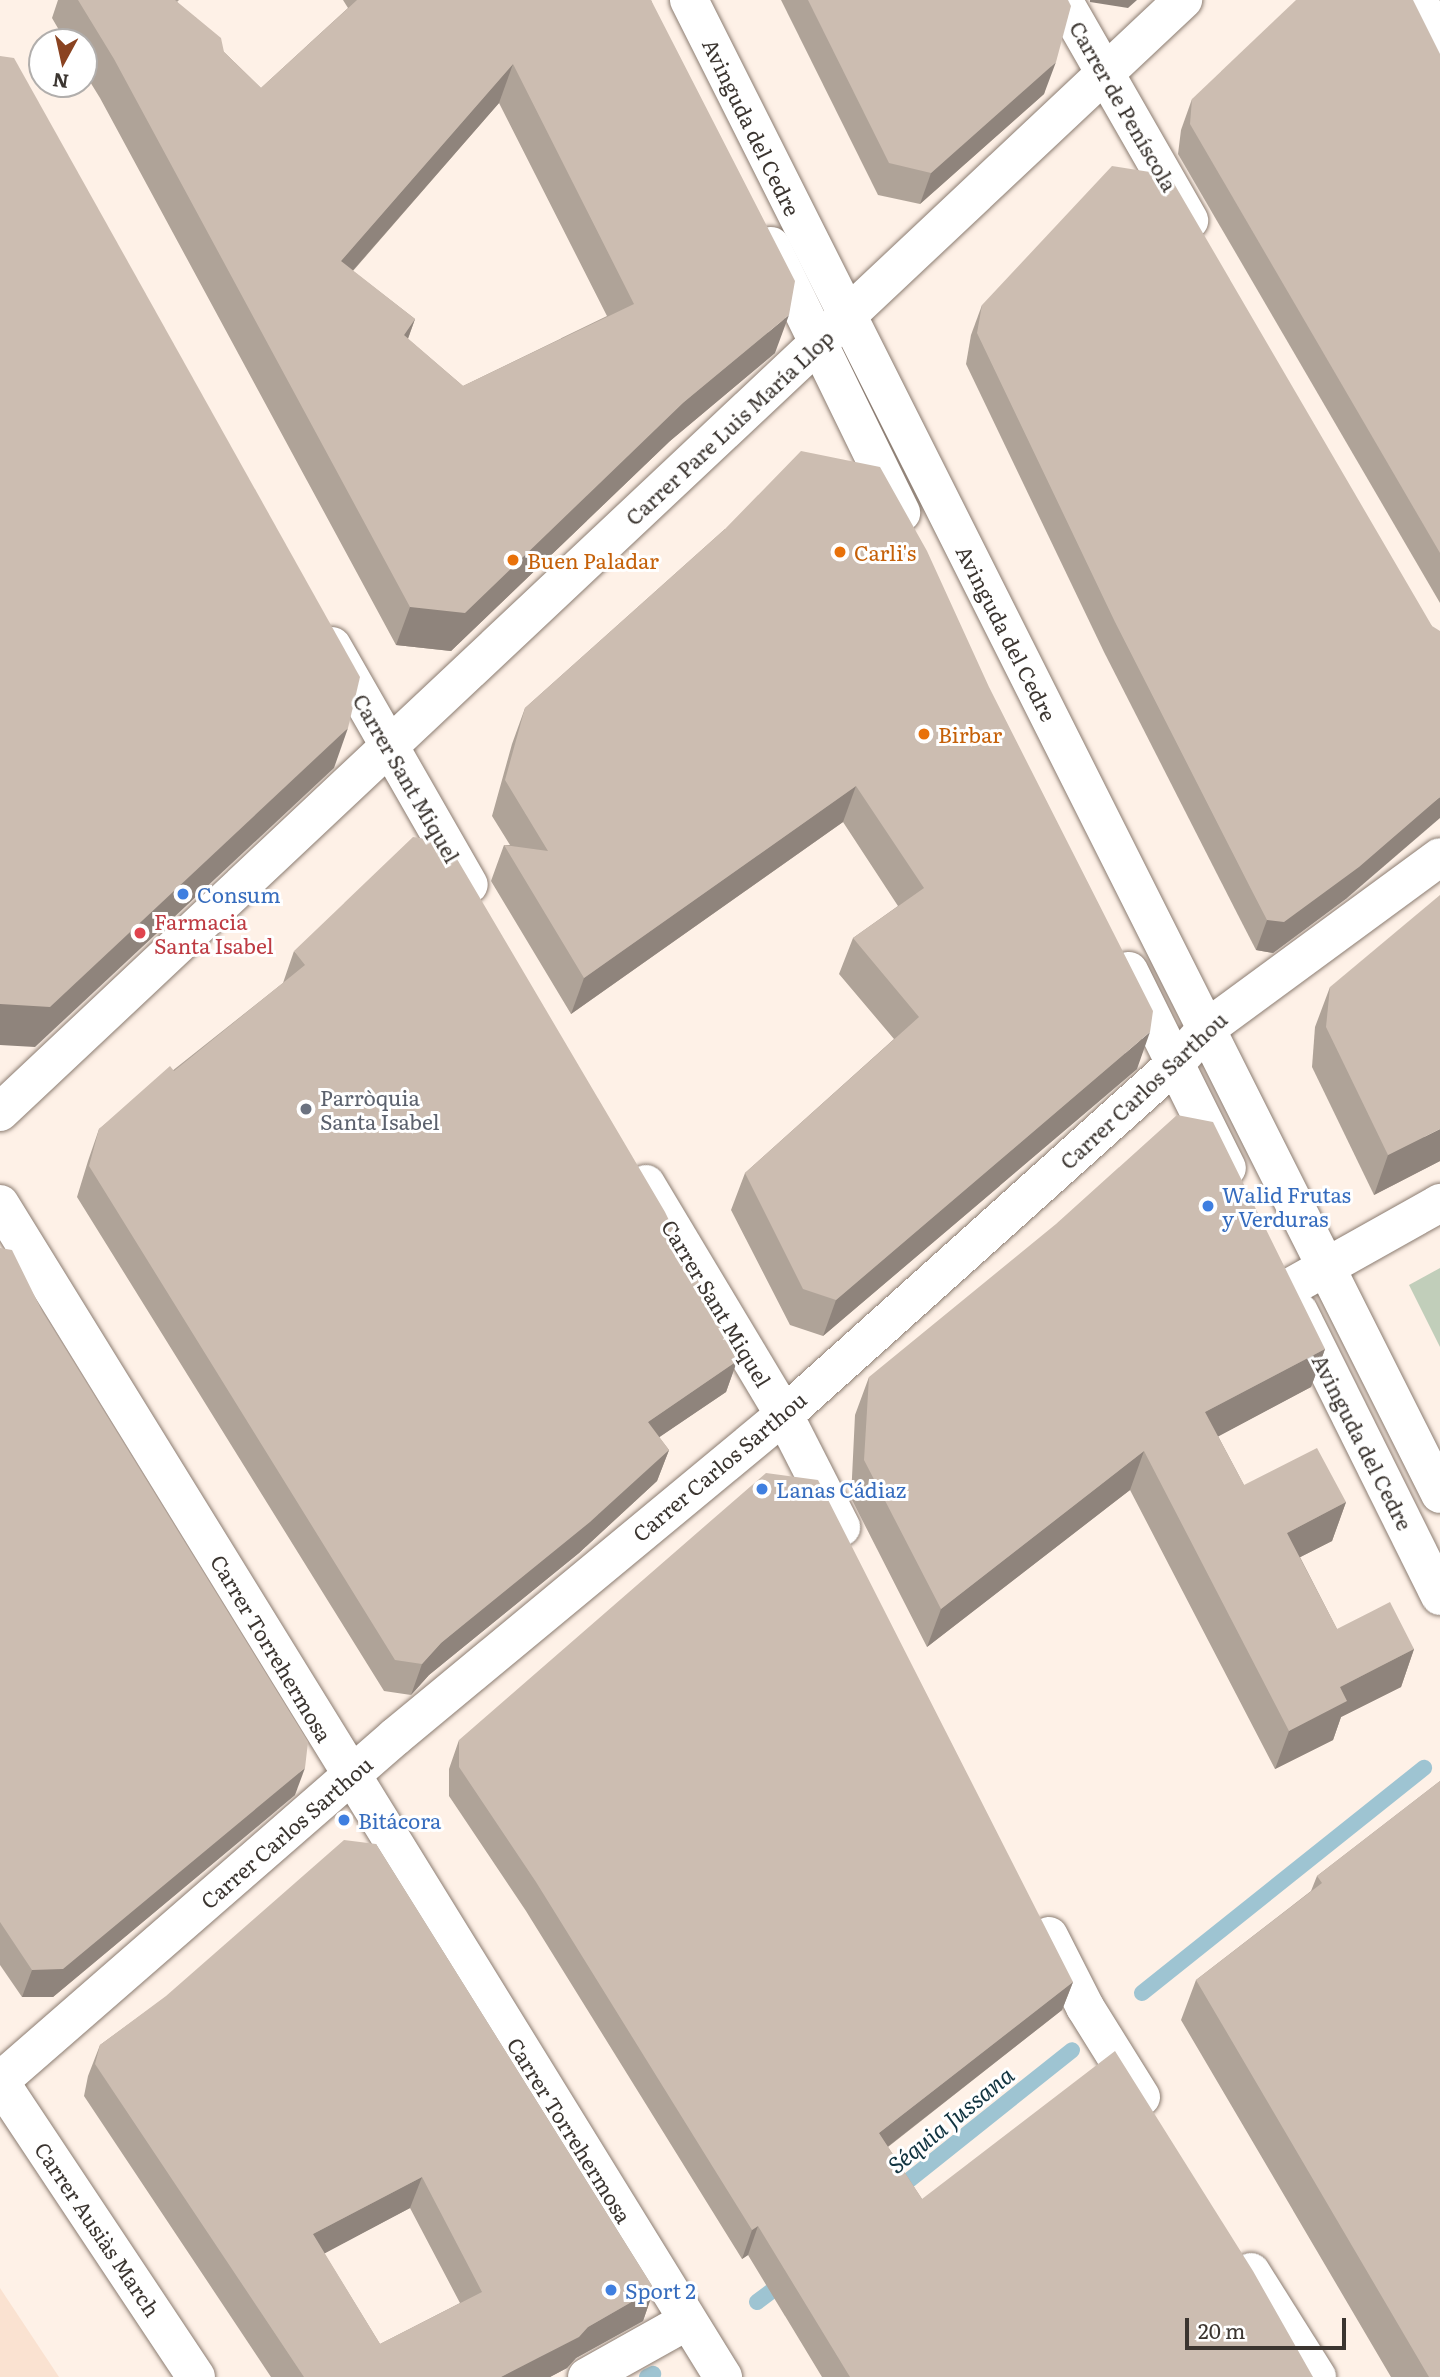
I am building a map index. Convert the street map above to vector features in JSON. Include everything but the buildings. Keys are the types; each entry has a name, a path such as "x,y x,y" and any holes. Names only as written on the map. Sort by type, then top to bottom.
{"street":[{"name":"Avinguda del Cedre","path":"689,0 816,255 850,314 1440,1494"},
{"name":"Carrer de Peníscola","path":"1063,0 1209,253"},
{"name":"Carrer Pare Luis María Llop","path":"0,1112 1183,0"},
{"path":"1418,0 1440,43"},
{"name":"Avinguda del Cedre","path":"753,210 919,550"},
{"name":"Carrer Sant Miquel","path":"314,613 486,915"},
{"name":"Carrer Carlos Sarthou","path":"0,2081 350,1776 784,1415 1175,1064 1206,1029 1440,857"},
{"path":"1116,945 1243,1201"},
{"name":"Carrer Sant Miquel","path":"628,1153 784,1415 859,1563"},
{"path":"1287,1289 1440,1203"},
{"name":"Carrer Torrehermosa","path":"0,1204 350,1776 723,2377"},
{"name":"Avinguda del Cedre","path":"1268,1251 1440,1596"},
{"path":"1035,1908 1085,2007 1157,2123"},
{"name":"Carrer Ausiàs March","path":"0,2081 197,2377"},
{"path":"1230,2238 1317,2377"},
{"path":"587,2377 687,2321"}],"shaded area":[{"path":"0,2288 59,2377 0,2377"}],"green space":[{"path":"1440,1268 1440,1347 1409,1285"}],"waterway":[{"name":"Séquia Jussana","path":"1142,1993 1424,1768"},
{"name":"Séquia Jussana","path":"893,2193 1072,2050"},
{"name":"Séquia Jussana","path":"757,2302 786,2280"},
{"name":"Séquia Jussana","path":"647,2377 653,2374"}],"place":[{"name":"Carli's","path":"840,552"},
{"name":"Buen Paladar","path":"513,560"},
{"name":"Birbar","path":"924,734"},
{"name":"Consum","path":"183,894"},
{"name":"Farmacia Santa Isabel","path":"140,933"},
{"name":"Parròquia Santa Isabel","path":"306,1109"},
{"name":"Walid Frutas y Verduras","path":"1208,1206"},
{"name":"Lanas Cádiaz","path":"762,1489"},
{"name":"Bitácora","path":"344,1820"},
{"name":"Sport 2","path":"611,2290"}]}
